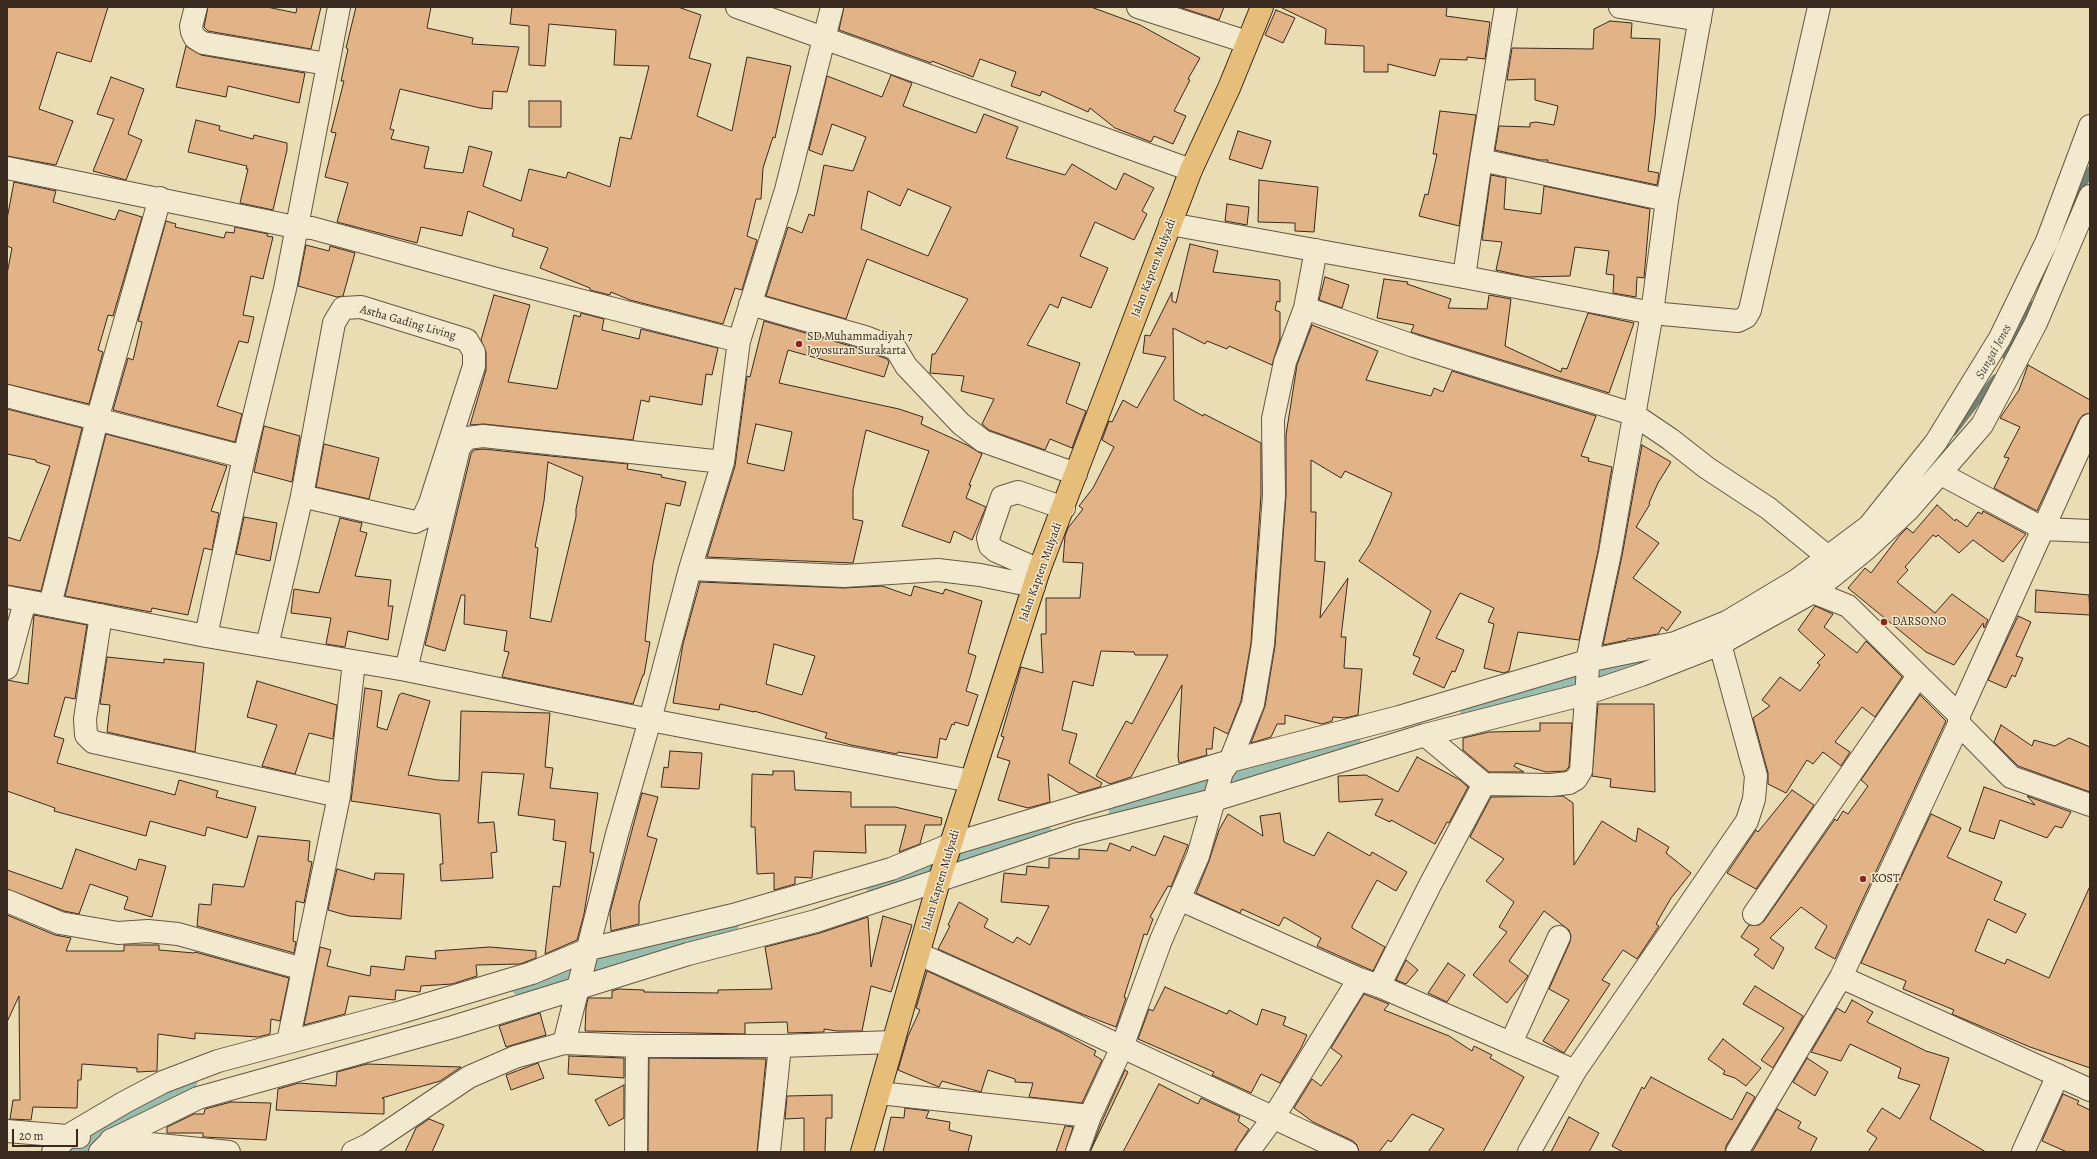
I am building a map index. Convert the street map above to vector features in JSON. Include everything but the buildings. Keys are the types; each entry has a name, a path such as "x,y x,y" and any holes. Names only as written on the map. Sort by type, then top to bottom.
{"main road":[{"name":"Jalan Kapten Mulyadi","path":"862,1152 940,879 952,847 971,781 1037,578 1191,170 1229,88 1262,7"}],"street":[{"path":"196,7 191,26 192,32 195,38 203,43 327,64"},
{"path":"206,636 244,457 285,289 295,227 339,7"},
{"path":"737,7 825,37 1191,170"},
{"path":"564,1043 617,834 650,720 690,569 723,462 739,341 786,190 832,7"},
{"path":"1138,7 1247,42"},
{"path":"1464,277 1506,7"},
{"path":"1425,735 1484,784 1551,785 1569,783 1576,779 1581,771 1587,678 1652,314 1667,200 1701,13 1620,7"},
{"path":"1170,224 1464,277 1652,314 1738,321 1746,317 1752,302 1819,7"},
{"path":"53,1152 73,1136 125,1102 163,1082 218,1061 398,1013 532,973 587,953 834,886 891,869 952,847 1221,781 1425,735 1587,678 1727,622 1797,580 1869,526 1936,442 2000,338 2047,241 2090,126"},
{"path":"1481,160 1667,200"},
{"path":"7,168 160,198 295,227 312,228 497,279 739,341"},
{"path":"107,1144 198,1098 452,1027 579,984 688,954 816,922 940,879 1078,834 1399,717 1587,678 1641,675 1720,644 1813,592 1865,550 1908,510 1941,474 1982,425 2036,323 2090,196"},
{"path":"50,605 97,420 160,198"},
{"path":"1077,1152 1090,1116 1122,1047 1161,940 1198,856 1221,781 1253,704 1263,644 1274,495 1272,419 1285,362 1305,308 1316,250"},
{"path":"750,304 865,337 896,349 906,366 952,414 983,441 1076,474"},
{"name":"Astha Gading Living","path":"267,646 302,496 334,323 342,308 361,307 467,340 474,352 474,366 430,502 423,518 415,522 310,498"},
{"path":"1305,308 1414,346 1633,414 1670,439 1707,468 1768,508 1828,556"},
{"path":"7,396 244,457"},
{"path":"1737,1152 1841,977 1959,720 2090,425"},
{"path":"406,670 459,448 467,438 484,436 723,462"},
{"path":"1941,474 2044,529 2090,530"},
{"path":"1037,578 990,546 988,538 1002,497 1018,492 1064,508"},
{"path":"690,569 844,576 938,570 980,575 1037,578"},
{"path":"1813,592 1848,606 1918,676 2011,777 2090,805"},
{"path":"7,668 16,599 206,636 406,670 650,720 971,781"},
{"path":"101,615 85,719 86,735 94,742 338,796"},
{"path":"1529,1152 1575,1071 1747,822 1754,799 1756,776 1720,644"},
{"path":"288,1042 338,796 354,662"},
{"path":"1754,914 1918,676"},
{"path":"1248,1152 1369,982 1431,883 1484,784"},
{"path":"1179,899 1575,1071"},
{"path":"7,901 60,923 118,933 148,931 178,934 303,969"},
{"path":"1511,1043 1560,937"},
{"path":"919,954 1347,1152"},
{"path":"1841,977 2090,1090"},
{"path":"353,1152 368,1145 468,1077 515,1057 564,1043 637,1046 780,1046 893,1042"},
{"path":"636,1152 637,1046"},
{"path":"769,1152 780,1046"},
{"path":"2023,1152 2058,1076"},
{"path":"878,1093 1090,1116"},
{"path":"7,1131 73,1136 107,1144 229,1152"}],"waterway":[{"name":"Sungai Jenes","path":"2079,196 2090,170"},
{"name":"Sungai Jenes","path":"2006,357 2032,305"},
{"name":"Sungai Jenes","path":"1954,432 1995,378"},
{"path":"1472,712 1632,667"},
{"path":"1120,813 1351,747"},
{"path":"876,883 1042,836"},
{"path":"522,985 727,926"},
{"path":"78,1152 93,1136 186,1081"}],"place":[{"name":"SD Muhammadiyah 7 Joyosuran Surakarta","path":"799,344"},
{"name":"DARSONO","path":"1884,622"},
{"name":"KOST","path":"1863,879"}]}
